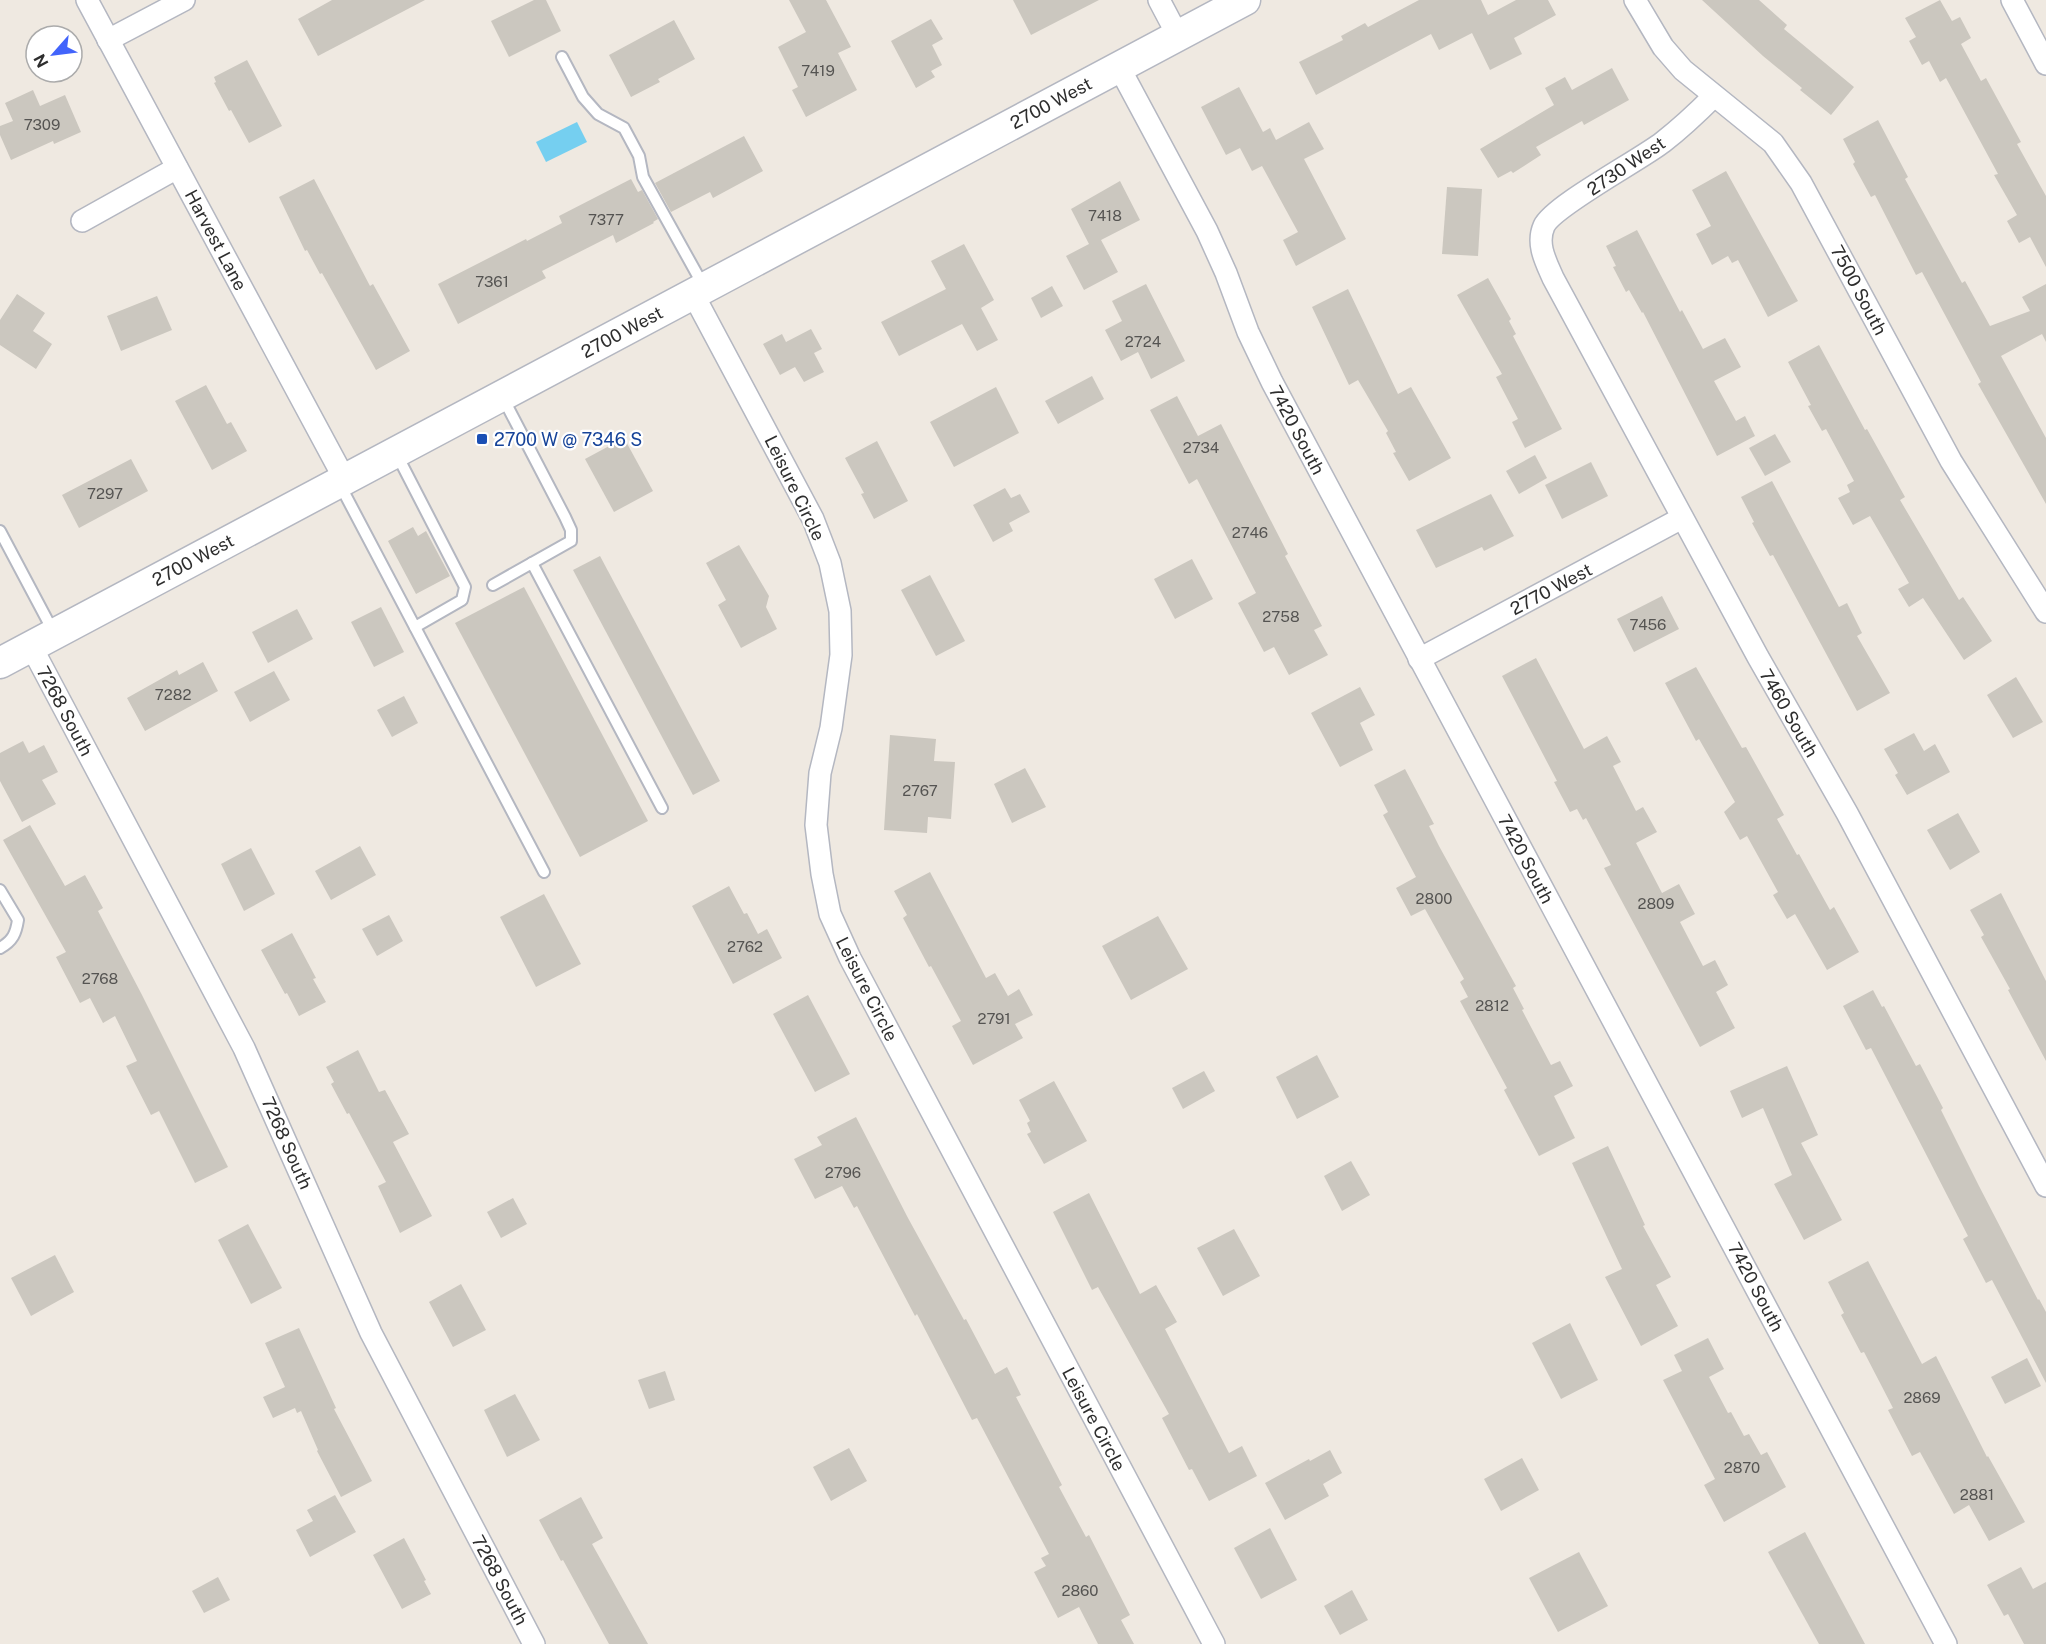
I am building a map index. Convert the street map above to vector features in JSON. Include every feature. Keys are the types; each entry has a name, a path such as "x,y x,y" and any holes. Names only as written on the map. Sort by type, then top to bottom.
{"main road":[{"name":"2700 West","path":"0,663 1245,0"}],"street":[{"name":"Harvest Lane","path":"87,0 342,482"},
{"path":"108,40 183,0"},
{"path":"1159,0 1178,36"},
{"name":"7500 South","path":"1635,0 1663,47 1683,70 1773,143 1801,183 1951,461 2046,612"},
{"path":"2012,0 2046,64"},
{"name":"7420 South","path":"1119,67 1208,231 1248,332 1272,382 1946,1644"},
{"name":"2730 West","path":"1541,236 1545,224 1562,208 1663,142 1714,96"},
{"path":"81,221 177,168"},
{"name":"7460 South","path":"1541,236 1542,252 1553,278 1758,657 1847,813 2046,1186"},
{"name":"Leisure Circle","path":"699,291 813,519 830,562 840,611 841,655 831,728 820,774 816,825 822,874 831,914 850,958 1214,1644"},
{"name":"2770 West","path":"1419,659 1683,518"},
{"name":"7268 South","path":"43,640 244,1048 371,1333 534,1644"}],"lane":[{"path":"562,57 583,98 598,114 624,128 639,156 643,177 699,291"},
{"path":"493,585 571,542 571,530 502,396"},
{"path":"395,453 465,587 462,600 415,627"},
{"path":"342,482 415,627 544,872"},
{"path":"0,531 43,640"},
{"path":"532,563 662,808"},
{"path":"0,890 18,920 16,933 8,944 0,948"}],"water":[{"path":"577,122 587,142 546,162 536,142"}],"building":[{"path":"332,0 425,0 318,56 298,19"},
{"path":"534,0 546,0 561,31 509,57 491,21"},
{"path":"789,0 826,0 851,47 838,53 857,90 806,117 792,90 798,87 778,47 806,32"},
{"path":"1013,0 1099,0 1031,35"},
{"path":"1419,0 1481,0 1488,15 1516,0 1548,0 1556,15 1514,38 1522,54 1490,70 1472,33 1439,50 1431,34 1316,95 1299,62 1343,40 1341,36 1365,23 1368,27"},
{"path":"1702,0 1759,0 1787,25 1784,29 1854,87 1831,115 1800,90 1802,88"},
{"path":"1940,0 1952,21 1960,17 1971,38 1961,44 1981,81 1986,78 2021,142 2017,144 2046,196 2046,267 2030,237 2019,243 2007,221 2017,215 1994,175 1998,174 1946,78 1940,82 1929,61 1922,65 1909,41 1916,37 1905,18"},
{"path":"931,19 943,39 932,45 942,65 931,71 935,77 916,88 891,41"},
{"path":"674,20 695,59 658,79 660,82 631,97 609,55"},
{"path":"247,60 282,126 249,143 214,83 216,82 214,77"},
{"path":"1612,68 1629,100 1584,125 1582,121 1536,147 1541,155 1513,173 1511,171 1498,178 1480,149 1554,105 1545,88 1565,77 1572,90"},
{"path":"1239,87 1263,132 1270,128 1276,140 1309,122 1324,149 1304,159 1346,239 1296,266 1283,240 1298,232 1262,166 1252,171 1240,148 1226,155 1201,107"},
{"path":"33,90 40,106 65,95 81,132 54,144 53,141 11,160 0,135 0,126 13,121 5,103"},
{"path":"1878,120 1908,177 1905,179 1962,283 1965,281 1990,326 2030,311 2022,297 2046,284 2046,342 2042,334 2001,356 2046,438 2046,504 1978,384 1981,382 1922,272 1916,275 1875,195 1871,197 1853,164 1855,162 1843,139"},
{"path":"744,136 763,171 713,198 710,192 671,212 655,183"},
{"path":"1726,171 1798,301 1768,317 1738,260 1732,263 1728,256 1712,265 1696,234 1711,226 1692,190"},
{"path":"314,179 370,286 373,284 410,351 376,370 322,273 320,274 307,250 305,251 279,197"},
{"path":"631,179 638,192 642,190 658,219 654,223 616,243 613,235 542,271 546,278 458,324 438,284 562,223 559,216"},
{"path":"1120,181 1140,220 1101,240 1118,272 1084,290 1066,256 1089,244 1071,209"},
{"path":"1447,187 1482,189 1478,256 1442,254"},
{"path":"1637,230 1680,312 1682,310 1703,349 1725,338 1741,367 1714,381 1736,421 1745,416 1755,436 1717,456 1643,312 1629,290 1626,292 1613,267 1616,266 1606,246"},
{"path":"964,244 994,300 981,308 998,340 977,351 962,324 899,356 881,322 946,289 931,261"},
{"path":"1488,278 1511,319 1509,321 1516,334 1513,336 1562,429 1525,448 1512,422 1518,419 1496,377 1502,374 1457,295"},
{"path":"1146,284 1185,361 1151,379 1138,352 1121,361 1105,330 1122,321 1112,301"},
{"path":"1052,286 1063,306 1041,318 1031,298"},
{"path":"1348,289 1398,394 1411,387 1451,458 1409,481 1393,453 1396,452 1386,433 1388,431 1358,380 1349,385 1312,307"},
{"path":"17,294 45,313 33,331 52,344 36,369 0,345 0,320"},
{"path":"157,296 172,330 121,351 107,316"},
{"path":"811,329 822,349 814,353 824,372 804,382 795,367 780,375 763,344 782,334 786,342"},
{"path":"1819,345 1865,430 1867,429 1905,497 1900,500 1959,600 1963,597 1992,641 1964,660 1923,598 1909,607 1898,589 1909,583 1870,516 1853,525 1838,498 1850,492 1847,485 1854,481 1826,429 1822,431 1808,406 1811,405 1788,362"},
{"path":"1092,376 1104,399 1058,424 1045,401"},
{"path":"206,385 227,424 231,422 247,451 212,470 175,401"},
{"path":"996,387 1019,433 954,467 930,422"},
{"path":"1177,396 1198,436 1221,424 1322,626 1314,630 1328,655 1289,675 1274,647 1264,652 1238,603 1256,593 1197,479 1189,484 1150,410"},
{"path":"1775,434 1791,462 1765,476 1749,448"},
{"path":"624,438 653,491 614,512 585,459"},
{"path":"877,441 908,501 874,519 861,494 864,493 845,458"},
{"path":"1535,455 1547,478 1519,494 1506,471"},
{"path":"131,459 148,491 79,528 62,495"},
{"path":"1591,462 1608,496 1562,519 1545,485"},
{"path":"1772,481 1839,607 1847,603 1862,633 1857,636 1890,693 1857,711 1773,555 1770,556 1752,523 1754,522 1741,497"},
{"path":"1005,488 1011,498 1020,494 1030,512 1009,523 1013,531 993,542 973,505"},
{"path":"1491,494 1514,536 1484,551 1482,547 1436,568 1416,530"},
{"path":"413,527 418,536 426,531 450,576 416,594 388,541"},
{"path":"739,545 769,596 766,607 777,629 741,648 718,605 726,600 706,563"},
{"path":"600,556 720,781 693,795 573,570"},
{"path":"1192,559 1213,599 1175,619 1154,579"},
{"path":"930,575 965,641 936,656 901,590"},
{"path":"524,587 648,821 580,857 455,623"},
{"path":"1662,596 1679,629 1634,652 1617,619"},
{"path":"381,607 404,652 374,667 351,622"},
{"path":"297,609 313,639 268,663 252,632"},
{"path":"1536,658 1584,749 1607,736 1621,762 1613,766 1636,811 1643,807 1657,832 1636,843 1662,893 1679,884 1695,914 1680,922 1703,966 1715,960 1728,985 1716,992 1735,1028 1700,1047 1604,868 1611,865 1586,818 1583,820 1577,809 1570,812 1554,782 1557,781 1502,676"},
{"path":"203,662 218,691 145,731 127,698 177,670 179,675"},
{"path":"1696,667 1742,748 1746,747 1784,815 1777,819 1797,855 1799,854 1830,910 1834,907 1859,952 1827,970 1795,914 1787,919 1773,895 1778,892 1747,836 1740,840 1724,812 1735,802 1699,739 1696,741 1665,683"},
{"path":"274,671 290,700 250,722 234,692"},
{"path":"2016,677 2043,722 2013,738 1987,695"},
{"path":"1360,687 1375,715 1360,723 1373,750 1340,767 1311,713"},
{"path":"404,696 418,723 392,737 377,710"},
{"path":"1914,733 1924,751 1935,744 1950,772 1907,795 1884,749"},
{"path":"890,735 936,739 934,761 955,762 951,819 928,817 927,833 884,830"},
{"path":"23,741 29,753 44,745 58,772 42,780 56,804 22,822 0,781 0,753"},
{"path":"1025,768 1046,807 1012,823 994,784"},
{"path":"1405,769 1434,824 1429,826 1516,986 1513,988 1524,1009 1522,1010 1551,1065 1560,1061 1573,1086 1554,1096 1575,1138 1539,1156 1504,1090 1507,1088 1460,1001 1468,997 1460,982 1464,979 1425,909 1411,916 1396,888 1416,877 1383,815 1388,812 1374,785"},
{"path":"1958,813 1980,852 1950,870 1927,830"},
{"path":"30,825 65,886 85,875 103,908 98,911 228,1167 195,1183 159,1111 151,1115 126,1066 137,1061 115,1016 103,1023 90,998 80,1003 56,957 66,952 3,840"},
{"path":"360,846 376,875 331,900 315,871"},
{"path":"251,848 275,894 244,911 221,864"},
{"path":"930,872 986,978 995,973 1008,996 1019,989 1033,1015 1015,1024 1023,1038 973,1065 952,1026 961,1021 903,918 907,915 894,891"},
{"path":"729,886 758,934 767,929 782,958 733,984 692,906"},
{"path":"2001,893 2046,981 2046,1061 1981,937 1984,935 1970,910"},
{"path":"544,894 581,964 536,987 500,917"},
{"path":"389,915 403,941 377,956 362,929"},
{"path":"1158,916 1188,969 1131,1000 1102,946"},
{"path":"292,933 326,1002 299,1016 261,950"},
{"path":"1873,990 1916,1066 1920,1064 1979,1186 2046,1312 2046,1383 1992,1280 1986,1283 1963,1239 1968,1236 1928,1158 1871,1048 1866,1050 1843,1006"},
{"path":"808,995 850,1074 815,1092 773,1014"},
{"path":"358,1050 379,1092 385,1090 409,1134 393,1142 432,1216 400,1233 378,1186 386,1182 331,1084 334,1082 326,1067"},
{"path":"1317,1055 1339,1097 1297,1119 1276,1077"},
{"path":"1787,1066 1818,1135 1801,1143 1842,1220 1804,1240 1774,1184 1792,1175 1763,1108 1742,1118 1730,1091"},
{"path":"1204,1071 1215,1091 1183,1109 1172,1088"},
{"path":"1054,1081 1087,1141 1044,1164 1027,1134 1031,1132 1027,1123 1030,1121 1019,1100"},
{"path":"856,1117 908,1218 995,1374 1007,1367 1021,1395 1016,1397 1062,1485 1059,1487 1086,1537 1089,1535 1130,1615 1121,1620 1134,1644 1098,1644 1079,1607 1058,1618 1034,1572 1046,1566 1041,1558 1049,1554 977,1418 972,1420 857,1206 854,1208 842,1186 815,1199 794,1159 822,1145 817,1137"},
{"path":"1608,1146 1645,1225 1643,1226 1671,1277 1656,1285 1678,1326 1641,1346 1605,1277 1622,1269 1572,1163"},
{"path":"1351,1161 1370,1195 1342,1211 1324,1176"},
{"path":"1089,1193 1140,1294 1156,1285 1177,1322 1165,1329 1229,1453 1242,1446 1257,1476 1209,1501 1192,1469 1189,1470 1162,1418 1169,1414 1098,1287 1092,1290 1053,1212"},
{"path":"513,1198 527,1224 501,1238 487,1212"},
{"path":"248,1224 282,1288 251,1304 218,1240"},
{"path":"1234,1229 1260,1276 1223,1296 1197,1248"},
{"path":"55,1255 74,1292 31,1316 11,1278"},
{"path":"1868,1261 1922,1364 1936,1356 1987,1457 2025,1522 1989,1541 1969,1505 1954,1514 1920,1452 1912,1456 1888,1410 1893,1408 1864,1352 1861,1353 1841,1315 1844,1313 1828,1282"},
{"path":"461,1284 486,1330 453,1347 429,1302"},
{"path":"1570,1323 1598,1380 1561,1399 1532,1343"},
{"path":"299,1328 336,1408 334,1409 372,1481 341,1497 317,1451 301,1411 297,1413 295,1408 273,1418 263,1397 285,1387 265,1343"},
{"path":"1708,1338 1724,1369 1709,1377 1728,1413 1731,1412 1744,1436 1749,1434 1761,1455 1767,1452 1786,1487 1724,1522 1704,1485 1715,1479 1663,1380 1682,1371 1674,1355"},
{"path":"2027,1358 2041,1386 2005,1404 1991,1377"},
{"path":"665,1371 675,1400 649,1409 638,1380"},
{"path":"515,1394 540,1440 507,1457 484,1410"},
{"path":"849,1448 867,1481 831,1501 813,1467"},
{"path":"1330,1450 1342,1473 1323,1484 1329,1496 1285,1520 1265,1483"},
{"path":"1522,1458 1539,1490 1501,1511 1484,1479"},
{"path":"335,1495 356,1532 310,1557 296,1530 313,1521 307,1510"},
{"path":"581,1497 603,1538 592,1544 648,1644 609,1644 539,1520"},
{"path":"1270,1528 1297,1580 1261,1599 1234,1548"},
{"path":"1805,1532 1865,1644 1819,1644 1768,1552"},
{"path":"404,1538 431,1594 402,1609 373,1555"},
{"path":"1579,1552 1608,1606 1558,1632 1529,1578"},
{"path":"2021,1567 2033,1589 2046,1582 2046,1644 2024,1644 2008,1614 2004,1616 1987,1585"},
{"path":"218,1577 230,1600 204,1613 192,1591"},
{"path":"1352,1590 1368,1620 1340,1635 1324,1606"}],"place":[{"name":"2700 W @ 7346 S","path":"482,439"}]}
